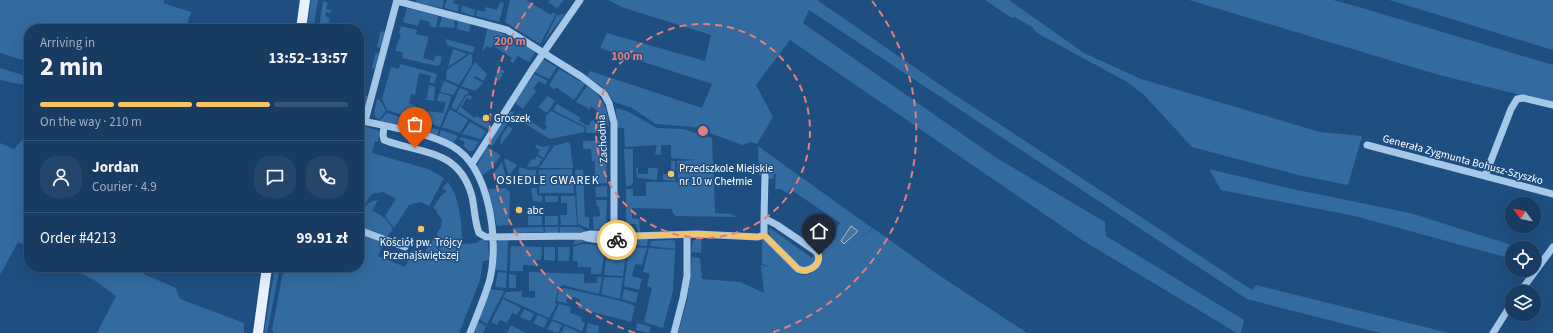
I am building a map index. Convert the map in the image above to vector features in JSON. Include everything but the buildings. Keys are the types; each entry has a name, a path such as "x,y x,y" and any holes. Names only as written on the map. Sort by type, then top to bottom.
{"main road":[{"path":"302,24 305,0"},
{"path":"258,333 266,272"}],"street":[{"path":"472,164 543,52 580,0"},
{"name":"Zachodnia","path":"364,113 397,1 502,28 543,52 604,94 612,110 614,135 614,237"},
{"path":"1485,176 1516,99 1523,98 1553,106"},
{"path":"364,121 445,143 458,149 472,164 485,188 492,237 490,278 470,333"},
{"path":"384,126 384,140 436,154 455,165 470,189 479,233 484,236 582,236 590,239 697,234 758,237 764,235"},
{"name":"Generała Zygmunta Bohusz-Szyszko","path":"1367,145 1553,194"},
{"path":"764,218 814,250 819,255 819,260 815,266 808,271 798,269 764,235 764,218 765,176"},
{"path":"364,232 405,247"},
{"path":"674,333 687,276 687,235"},
{"path":"1525,285 1553,247"},
{"path":"1493,333 1505,314"}],"shaded area":[{"path":"0,0 164,0 163,3 191,12 187,24 24,24 24,60 0,53"},
{"path":"311,0 318,0 314,24 308,24"},
{"path":"416,0 444,1 442,8 415,2"},
{"path":"447,0 454,0 453,3 459,5 458,12 444,8"},
{"path":"510,0 526,0 551,15 553,12 556,14 540,44 505,22"},
{"path":"549,0 564,0 557,8 548,2"},
{"path":"608,0 817,0 949,91 1252,290 1256,285 1449,333 1380,333 1247,299 809,10 803,23 995,157 1105,222 1106,236 1244,320 1241,333 1237,333 1082,240 790,40 756,85 773,117 757,144 751,142 742,145 694,127 656,124 632,108 614,102 605,89 587,76 590,71 702,108 712,84 600,48 607,33 705,61 711,35 624,8"},
{"path":"985,0 1009,0 1084,53 1141,79 1320,132 1362,136 1348,185 1298,175 1192,147 1145,96 1129,83 1037,33 1032,27 1014,17 1012,18"},
{"path":"1189,0 1333,0 1362,8 1553,65 1553,103 1439,75"},
{"path":"1389,0 1553,0 1553,50"},
{"path":"323,1 328,3 326,9 331,10 331,13 326,12 325,16 330,18 328,24 320,24"},
{"path":"500,2 504,3 499,22 476,16 477,10 485,12 486,7 497,10"},
{"path":"462,5 475,10 474,16 461,12"},
{"path":"407,8 438,16 436,28 429,26 430,22 420,19 418,26 403,22"},
{"path":"565,14 543,43 557,15"},
{"path":"442,16 455,20 454,28 439,27"},
{"path":"458,20 471,23 469,32 457,29"},
{"path":"401,26 417,30 416,34 429,37 423,58 434,61 436,55 442,57 440,65 437,66 402,58 403,52 396,51 401,34 399,33"},
{"path":"490,28 513,38 534,51 535,52 530,61 528,62 518,56 513,63 510,61 512,58 492,45 491,48 487,46 482,52 487,30"},
{"path":"383,31 385,32 381,47 379,48 377,47 380,33"},
{"path":"445,39 475,47 473,53 447,45"},
{"path":"453,49 467,54 448,67"},
{"path":"376,52 379,54 375,68 373,69 372,67"},
{"path":"470,54 472,55 472,64 459,85 446,79 447,70"},
{"path":"542,60 557,67 549,79 535,72"},
{"path":"475,62 487,74 484,81 475,76 474,78 483,83 475,91 461,86"},
{"path":"400,64 437,75 434,84 429,82 431,76 419,73 415,95 411,94 409,103 416,106 413,118 387,110 382,99 391,67 399,69"},
{"path":"0,68 24,75 24,85 0,80"},
{"path":"559,69 585,84 574,100 556,87 554,90 549,85"},
{"path":"499,70 505,70 499,81 494,78"},
{"path":"534,74 548,81 545,85 539,81 533,89 536,91 523,109 516,104 516,101"},
{"path":"444,81 458,87 453,95 440,92"},
{"path":"429,85 435,87 434,101 424,99 427,98"},
{"path":"587,86 597,94 604,104 609,127 595,119 599,112 591,106 588,111 588,108 576,102"},
{"path":"460,88 468,91 468,94 465,95 456,110 452,108 452,105"},
{"path":"439,93 451,96 440,127 417,119 419,108 426,109 426,111 443,113 446,102 437,101"},
{"path":"365,95 368,96 366,106 364,106"},
{"path":"470,95 472,97 471,100 467,98 461,107 474,118 476,116 490,123 487,129 457,111 466,96"},
{"path":"546,95 555,101 547,113 538,107 547,97"},
{"path":"377,99 380,100 386,111 379,119 375,117 374,113"},
{"path":"557,104 581,118 579,121 588,126 592,120 600,125 598,133 586,133 586,127 553,110"},
{"path":"616,108 627,111 657,128 683,129 712,138 715,213 731,214 738,217 676,216 672,209 632,208 632,218 639,219 640,232 638,233 636,224 628,224 628,232 626,232 626,189 633,189 633,196 646,196 646,182 699,182 678,180 677,161 698,160 671,158 671,145 661,145 661,155 655,154 657,145 625,147 624,128 617,128"},
{"path":"450,109 468,120 460,133 442,127"},
{"path":"515,111 494,144 492,146 489,144 510,112"},
{"path":"551,111 585,128 584,132 550,139 514,117 518,113 544,130 547,127 545,124 546,116"},
{"path":"387,113 411,121 409,129 379,121"},
{"path":"413,122 439,130 437,136 410,129"},
{"path":"470,122 486,131 481,139 462,134"},
{"path":"364,126 380,131 378,142 375,141 372,153 428,169 444,178 429,206 420,202 409,205 394,228 385,216 396,199 383,192 372,194 364,205"},
{"path":"508,126 513,129 500,146 501,137"},
{"path":"441,130 458,136 453,143 439,137"},
{"path":"461,137 479,142 473,151 469,151 463,146 465,142 459,139"},
{"path":"24,138 24,213 20,212 24,214 24,245 18,242 0,275 0,143 14,149"},
{"path":"583,141 606,141 607,183 595,184 595,161 592,161 591,149 583,149"},
{"path":"568,142 570,144 573,168 539,168 554,146"},
{"path":"536,145 543,147 550,145 544,158 538,154 540,150 535,147"},
{"path":"758,146 872,228 857,241 873,228 937,274 1027,333 678,333 687,301 692,257 700,258 702,279 740,282 764,293 761,265 772,267 762,264 762,240 766,241 799,274 806,275 815,270 822,262 821,252 840,223 790,189 787,193 781,189 775,189 776,175 774,173 773,179 768,179 768,169 762,169 762,176 759,175"},
{"path":"487,147 500,155 500,157 491,169 483,175 477,167"},
{"path":"624,149 633,149 633,183 630,186 626,186"},
{"path":"537,156 542,159 538,166 527,167 532,159 534,160"},
{"path":"505,158 517,165 509,176 504,161"},
{"path":"671,161 675,161 675,181 663,180 663,174 671,174"},
{"path":"502,162 506,178 497,182 493,174"},
{"path":"519,167 529,170 536,170 536,176 519,177"},
{"path":"636,168 638,168 638,174 648,174 648,168 658,168 657,180 637,178"},
{"path":"572,169 574,193 539,193 539,170"},
{"path":"1209,169 1283,187 1410,213 1505,243 1505,257 1355,216 1221,190"},
{"path":"575,170 583,170 585,217 589,217 589,229 578,224"},
{"path":"448,182 456,196 461,220 463,244 477,243 480,240 485,240 488,243 489,260 483,261 480,280 459,333 273,333 274,330 272,330 283,272 364,272 364,235 384,242 378,256 405,267 414,250 420,254 424,253 435,237 437,249 439,249 437,233 441,227 442,219 433,208 440,197 447,191 442,188"},
{"path":"607,186 607,197 596,197 595,187"},
{"path":"505,188 510,192 509,225 497,226 488,189"},
{"path":"531,188 537,188 537,195 542,196 542,202 533,201"},
{"path":"545,196 558,196 558,202 545,202"},
{"path":"561,196 575,196 577,225 561,225 560,215 567,215 567,203 561,203"},
{"path":"378,200 372,210 384,218 393,230 387,236 364,229 364,209 373,201"},
{"path":"596,200 607,200 606,229 594,230 593,217 600,216 599,207 597,206"},
{"path":"535,211 536,216 542,216 542,225 528,225 528,213"},
{"path":"545,216 558,216 558,225 545,225"},
{"path":"851,226 858,231 844,244 841,241"},
{"path":"543,227 544,232 513,233 513,228"},
{"path":"545,227 559,227 558,233 545,233"},
{"path":"560,227 579,227 588,232 560,233"},
{"path":"770,228 812,258 815,254 815,261 809,267 802,267 797,264 771,236 768,231"},
{"path":"702,235 701,253 691,252 693,241"},
{"path":"630,239 648,239 647,246 629,245"},
{"path":"499,240 508,240 507,271 496,270 496,244"},
{"path":"575,240 628,240 627,244 583,242 573,245"},
{"path":"651,241 675,241 675,249 650,246"},
{"path":"583,244 606,245 601,274 591,274 591,267 578,267 578,261 573,261 573,247"},
{"path":"608,245 627,247 623,276 604,275"},
{"path":"511,246 542,247 541,260 536,260 536,266 523,265 523,271 510,271"},
{"path":"544,247 555,247 555,261 544,260"},
{"path":"558,247 570,247 569,261 558,261"},
{"path":"629,247 647,248 642,265 635,264 632,276 642,279 639,290 624,286"},
{"path":"649,248 675,250 673,291 663,328 644,322 652,288 647,286 650,274 643,272"},
{"path":"78,272 139,272 176,288 180,299 244,323 244,333 97,333 116,296 94,280"},
{"path":"274,272 279,272 267,333 264,333"},
{"path":"498,272 507,273 506,288 495,287"},
{"path":"529,272 584,274 584,283 597,283 597,277 602,277 599,294 563,285 558,288 555,303 557,304 549,318 503,297 506,292 522,291 522,297 535,298 535,291 529,291"},
{"path":"509,274 516,275 516,288 509,288"},
{"path":"604,277 623,278 620,299 601,294"},
{"path":"564,288 621,301 635,306 631,322 578,308 580,299 568,296 566,302 570,304 557,301 559,289"},
{"path":"491,289 504,291 487,324 479,319"},
{"path":"624,289 638,293 636,303 622,299"},
{"path":"503,299 521,308 517,315 512,313 507,323 500,320 497,325 491,322"},
{"path":"559,304 571,307 570,313 582,317 581,321 585,323 582,331 552,319"},
{"path":"524,309 534,314 530,321 520,317"},
{"path":"538,315 548,320 544,328 533,323"},
{"path":"552,321 562,325 558,333 547,329"},
{"path":"478,322 486,326 483,333 474,333"},
{"path":"588,323 599,326 598,333 586,333"},
{"path":"637,323 651,327 649,333 636,330"},
{"path":"511,325 526,333 507,333"},
{"path":"565,326 581,333 561,333"}],"way so far":[{"path":"415,148 444,157 458,168 469,186 479,233 486,237 582,236 590,239 617,240"}],"place":[{"name":"Groszek","path":"486,118"},
{"name":"Przedszkole Miejskie nr 10 w Chełmie","path":"671,174"},
{"name":"abc","path":"519,210"},
{"name":"Kościół pw. Trójcy Przenajświętszej","path":"421,229"}],"district":[{"name":"OSIEDLE GWAREK","path":"548,180"}],"route":[{"path":"617,240 633,236 697,234 758,237 764,235 798,269 803,271 808,271 815,266 819,260 819,255"}]}
